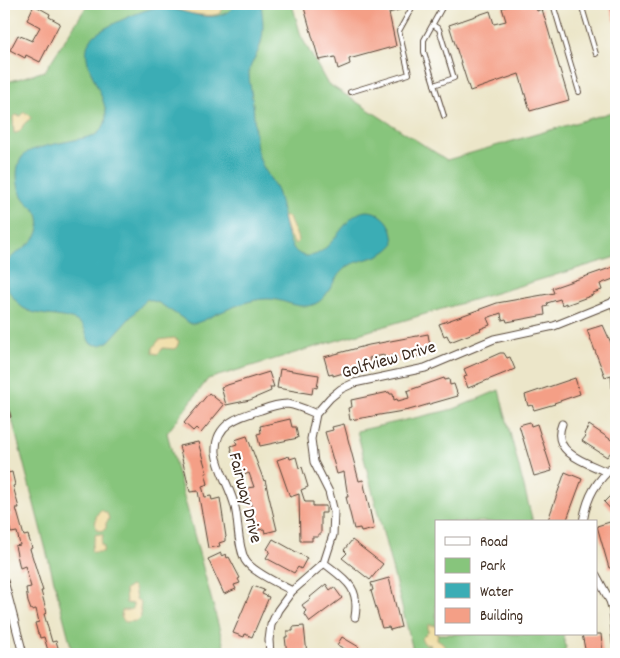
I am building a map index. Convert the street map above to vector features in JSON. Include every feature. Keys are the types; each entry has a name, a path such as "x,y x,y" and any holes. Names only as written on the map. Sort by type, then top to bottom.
{"street":[{"path":"615,301 616,311"},
{"name":"Golfview Drive","path":"316,414 333,395 354,383 425,368 494,338 554,326 615,301"},
{"name":"Fairway Drive","path":"292,591 251,568 245,559 241,547 235,506 217,460 216,446 220,434 227,424 239,416 285,404 316,414"},
{"path":"270,654 271,625 278,610 292,591 324,563 333,536 334,512 329,492 316,467 312,453 311,439 316,414"},
{"path":"562,424 559,437 561,445 566,451 607,472"},
{"path":"583,520 587,500 597,484 616,464"},
{"path":"324,563 352,587 356,595 357,604 355,617"},
{"path":"598,579 615,610 616,643"},
{"path":"4,581 23,654"}],"lane":[{"path":"350,92 409,74 399,31 414,4"},
{"path":"444,4 424,40 424,52 444,116"},
{"path":"553,4 579,92"},
{"path":"581,4 596,54"},
{"path":"433,25 439,30 454,78 434,85"}],"green space":[{"path":"88,4 292,4 301,36 327,83 447,160 616,111 616,257 208,379 167,433 226,654 73,654 4,388 4,83 45,71"},
{"path":"499,390 532,520 435,520 435,636 563,636 566,647 563,654 414,654 357,431 454,409"}],"sand":[{"path":"155,4 190,4 191,6 206,7 210,4 218,4 224,6 220,13 207,15 154,6"},
{"path":"24,112 30,115 31,118 20,131 14,133 13,117 15,115 21,116"},
{"path":"284,216 289,217 297,236 298,242 295,244 288,234"},
{"path":"174,338 179,341 177,347 174,349 163,348 158,354 153,353 153,348 159,340"},
{"path":"101,510 107,513 109,519 106,523 106,528 99,531 96,529 96,521"},
{"path":"96,534 103,535 101,545 104,546 103,552 92,552 91,550"},
{"path":"131,586 134,588 136,599 141,602 141,617 137,621 125,622 121,617 122,611 133,609 133,604 126,603 125,590"},
{"path":"428,625 435,626 435,636 438,636 437,639 445,647 442,654 427,654 431,645 425,644 421,639 428,632"}],"water":[{"path":"237,4 261,4 263,32 259,49 249,73 256,140 260,160 278,194 286,230 294,249 305,256 317,254 326,247 350,219 359,213 369,211 380,215 387,221 392,231 394,244 382,254 356,262 344,269 324,297 315,304 303,306 272,299 260,299 191,324 159,303 147,299 109,341 100,345 90,343 83,326 78,322 64,317 31,312 23,308 8,289 5,269 13,256 36,236 40,222 35,210 24,199 19,189 18,165 23,156 30,151 95,135 104,125 106,113 103,100 87,58 88,46 95,35 123,19 154,8 165,8 207,17 218,16"}],"building":[{"path":"303,4 406,4 403,9 389,13 396,46 349,59 350,64 338,69 335,57 319,60"},
{"path":"515,4 535,4 537,11 542,9 569,100 530,111 519,74 470,91 449,25 490,11 494,24 506,21 502,8"},
{"path":"609,4 616,4 616,23 615,23"},
{"path":"34,5 50,14 49,17 60,23 40,62 26,55 25,58 10,50 18,35 32,41 40,27 27,20"},
{"path":"616,266 616,278 600,284 602,290 566,305 566,303 562,305 560,299 547,303 548,306 544,307 545,315 507,322 506,319 502,320 501,313 487,318 490,325 450,342 447,335 444,336 439,324 497,303 554,293 552,288"},
{"path":"603,325 616,354 616,389 612,389 611,375 605,377 587,330"},
{"path":"428,334 430,346 426,347 428,354 398,361 396,355 390,356 390,360 385,361 384,355 369,358 371,364 333,376 333,374 329,375 324,357 369,345"},
{"path":"504,353 507,358 510,357 515,369 468,388 464,377 467,376 464,369"},
{"path":"280,369 319,375 317,388 313,387 312,394 277,388"},
{"path":"269,372 274,387 270,387 271,391 250,400 226,405 221,387"},
{"path":"444,378 445,380 449,379 450,385 454,384 458,396 409,410 350,420 348,408 352,407 351,400 389,392 393,394 394,400 397,399 398,401 409,398 407,391"},
{"path":"575,378 580,394 534,410 532,405 528,406 525,395"},
{"path":"209,393 224,405 201,433 196,428 193,431 184,423"},
{"path":"4,397 11,417 5,419"},
{"path":"290,419 292,427 296,427 298,438 260,446 257,434 261,433 260,426"},
{"path":"530,422 531,426 537,424 552,471 534,476 519,425"},
{"path":"344,424 359,481 363,480 374,529 361,532 360,528 354,529 346,497 348,497 344,472 337,474 325,432 333,430 332,427"},
{"path":"589,425 616,443 616,449 613,453 611,452 607,457 582,441 586,436 584,434"},
{"path":"247,436 265,480 277,530 265,533 264,529 257,530 247,488 254,487 249,473 242,476 231,450 231,446 237,444 235,440"},
{"path":"198,442 207,473 205,473 208,484 202,486 205,497 211,496 212,500 220,498 226,537 225,541 219,543 220,546 208,548 198,491 190,492 179,446"},
{"path":"289,456 290,459 296,457 299,468 302,467 308,487 301,490 305,502 313,502 313,506 326,506 326,513 321,513 321,534 318,534 318,537 312,537 312,541 300,541 299,494 290,497 277,460"},
{"path":"12,472 15,485 13,486 19,508 16,508 24,536 28,535 32,548 30,549 43,591 41,591 47,613 44,614 52,642 56,641 60,654 49,654 44,637 40,638 38,634 35,623 39,622 36,609 31,610 28,602 26,588 31,587 25,566 20,568 15,546 20,545 17,532 11,533 7,517 11,516 8,503 4,504 4,474"},
{"path":"565,472 582,479 567,520 548,520"},
{"path":"616,490 616,515 604,502"},
{"path":"613,521 616,532 616,567 609,568 598,526"},
{"path":"273,539 307,558 301,569 298,567 294,573 266,558 270,551 267,549"},
{"path":"352,540 383,564 370,580 342,558 347,553 344,550"},
{"path":"221,553 221,556 226,554 227,558 229,557 240,578 238,579 240,583 234,585 236,589 224,594 208,559"},
{"path":"389,578 401,627 390,630 389,627 382,628 371,591 373,590 371,583"},
{"path":"326,584 330,590 334,587 342,598 310,622 304,613 306,611 302,605"},
{"path":"253,586 264,590 262,594 269,597 252,637 245,634 244,637 233,633"},
{"path":"304,626 307,654 287,654 285,637 287,637 287,631 293,631 293,627"},
{"path":"598,634 601,634 603,654 586,654 582,636 598,636"},
{"path":"342,637 359,647 355,654 337,645"}]}
